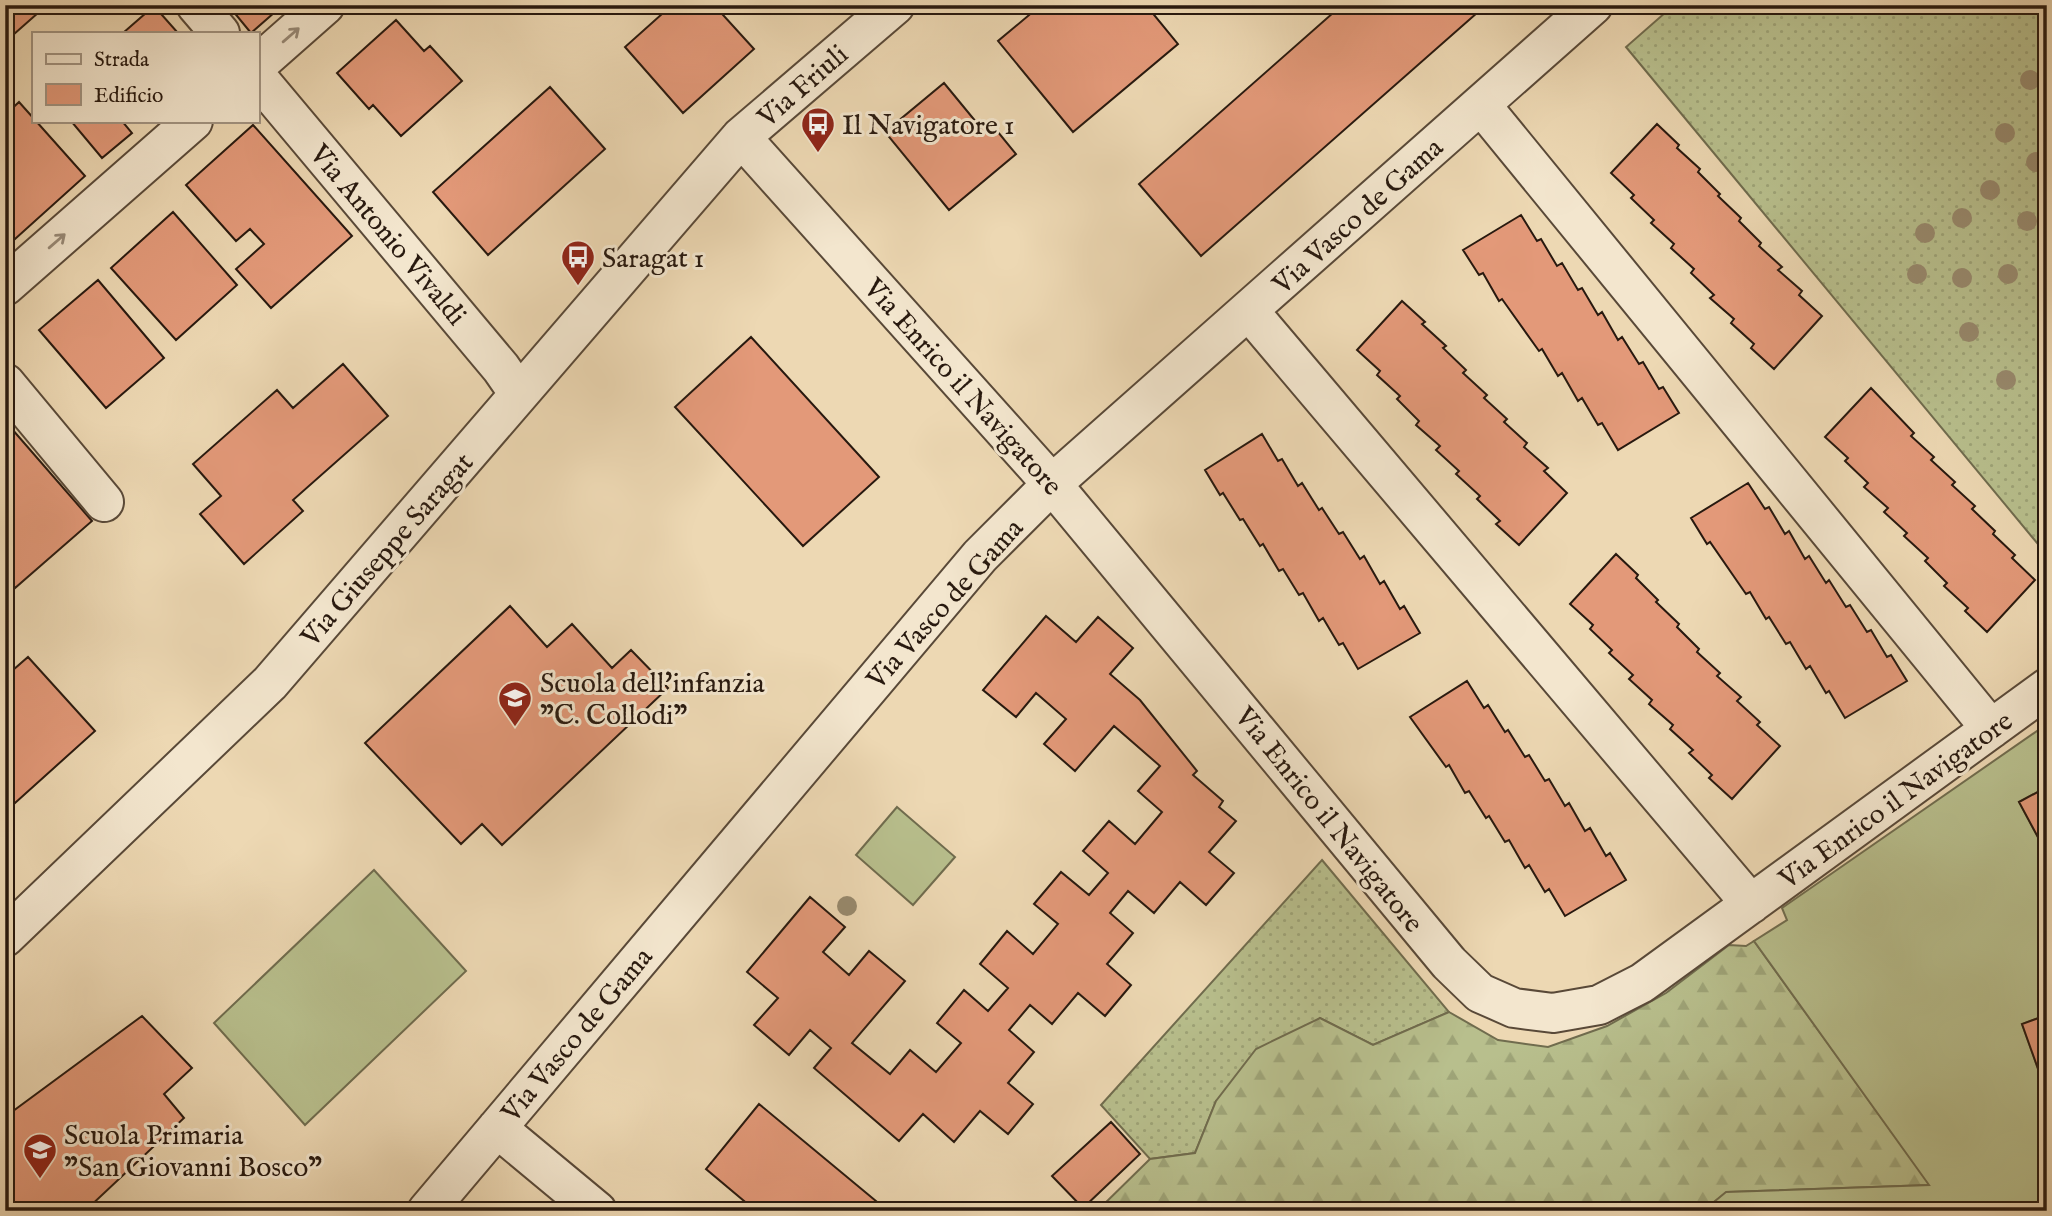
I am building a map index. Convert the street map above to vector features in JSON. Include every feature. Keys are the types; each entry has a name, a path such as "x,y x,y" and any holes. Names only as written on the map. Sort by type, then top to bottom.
{"street":[{"path":"196,5 219,32"},
{"path":"259,63 325,5"},
{"name":"Via Friuli","path":"741,136 895,5"},
{"name":"Via Vasco de Gama","path":"427,1211 980,556 1052,484 1593,5"},
{"name":"Via Antonio Vivaldi","path":"259,78 501,368 519,394"},
{"path":"1481,105 1991,729"},
{"path":"5,286 192,122"},
{"name":"Via Giuseppe Saragat","path":"5,937 270,683 741,136"},
{"name":"Via Enrico il Navigatore","path":"741,136 1052,484 1448,963 1480,993 1514,1009 1553,1013 1599,1004 1642,983 2047,688"},
{"path":"1249,311 1751,904"},
{"path":"5,383 104,502"},
{"path":"497,1128 597,1211"}],"green space":[{"path":"1674,5 2047,5 2047,555 1626,47"},
{"path":"2047,724 2047,787 2019,802 2047,854 2047,1015 2022,1024 2047,1094 2047,1211 1703,1211 1726,1192 1929,1185 1754,941 1787,920 1782,908"},
{"path":"897,807 955,857 913,905 856,855"},
{"path":"1322,860 1449,1012 1373,1045 1320,1018 1216,1101 1195,1153 1150,1159 1101,1105"},
{"path":"374,870 466,971 305,1125 214,1023"},
{"path":"1754,941 1930,1185 1727,1192 1703,1211 1097,1211 1150,1159 1195,1153 1216,1101 1256,1049 1320,1018 1373,1045 1449,1012 1498,1040 1548,1047 1607,1026 1666,993 1729,945 1746,946"}],"building":[{"path":"5,5 47,5 5,42"},
{"path":"228,5 283,5 252,32"},
{"path":"672,5 714,5 754,49 683,113 625,47"},
{"path":"1041,5 1146,5 1178,44 1073,132 998,41"},
{"path":"1342,5 1486,5 1201,256 1139,184"},
{"path":"154,6 177,32 124,32"},
{"path":"396,20 424,51 430,46 462,81 401,136 373,105 369,109 337,73"},
{"path":"944,83 981,128 989,121 1016,154 949,210 885,132"},
{"path":"550,87 605,149 488,255 433,192"},
{"path":"19,102 32,117 32,122 37,122 85,176 5,248 5,115"},
{"path":"72,122 123,122 132,133 102,158"},
{"path":"1657,124 1679,145 1677,148 1700,169 1698,172 1720,194 1718,196 1741,218 1739,221 1761,243 1759,246 1782,267 1778,270 1802,291 1799,295 1822,316 1774,369 1751,348 1754,344 1731,323 1734,319 1710,298 1714,295 1691,273 1694,269 1671,248 1674,244 1651,223 1654,220 1631,198 1634,195 1611,173"},
{"path":"253,125 352,236 271,308 236,269 264,244 250,229 236,241 186,185"},
{"path":"173,212 237,285 176,340 111,268"},
{"path":"1521,215 1537,241 1541,239 1557,266 1562,263 1578,290 1582,288 1598,315 1602,312 1618,340 1622,337 1639,364 1643,362 1659,389 1663,387 1679,413 1618,450 1602,423 1598,425 1582,398 1578,401 1562,373 1558,376 1542,349 1539,351 1502,299 1499,301 1483,273 1479,275 1463,250"},
{"path":"98,280 164,358 106,408 39,330"},
{"path":"1402,301 1446,346 1443,348 1466,370 1463,373 1487,395 1484,398 1507,419 1504,422 1527,443 1524,447 1548,468 1544,471 1567,493 1519,545 1496,524 1500,521 1477,499 1480,496 1456,474 1459,471 1436,450 1440,446 1416,425 1419,421 1397,399 1400,396 1377,375 1380,371 1357,350"},
{"path":"751,337 879,477 803,546 675,407"},
{"path":"343,364 388,416 293,500 303,511 244,564 200,514 221,496 193,464 277,390 293,408"},
{"path":"1871,388 1914,433 1911,436 1934,457 1931,460 1955,482 1952,485 1975,506 1972,509 2015,555 2012,558 2035,580 1987,632 1965,611 1968,608 1944,586 1947,583 1925,561 1928,558 1904,536 1907,533 1884,512 1888,508 1864,487 1868,483 1845,461 1848,458 1825,437"},
{"path":"5,421 92,521 15,588 5,577"},
{"path":"1262,434 1278,461 1282,459 1298,486 1302,483 1339,534 1343,532 1360,559 1364,556 1380,584 1384,581 1400,609 1404,606 1420,633 1358,669 1343,643 1339,645 1323,618 1319,621 1303,593 1299,595 1283,569 1279,571 1263,544 1260,546 1223,493 1220,495 1205,470"},
{"path":"1748,483 1765,509 1769,507 1785,534 1789,531 1805,559 1809,556 1846,607 1850,605 1867,632 1871,630 1887,657 1891,655 1907,681 1845,718 1810,666 1806,669 1790,642 1786,644 1769,617 1766,619 1750,592 1746,594 1710,542 1707,544 1691,518"},
{"path":"1616,554 1638,575 1636,578 1658,600 1656,602 1679,624 1677,627 1699,649 1697,652 1720,673 1717,676 1741,697 1737,701 1760,722 1757,725 1780,746 1732,799 1709,778 1712,775 1689,753 1693,750 1670,729 1673,725 1649,704 1652,700 1629,679 1633,675 1609,653 1612,650 1590,629 1593,625 1570,604"},
{"path":"510,606 547,647 572,624 612,668 631,650 668,688 502,845 482,824 461,844 365,743"},
{"path":"1046,616 1076,642 1098,617 1133,648 1110,674 1140,700 1197,771 1193,775 1223,801 1219,807 1236,821 1209,852 1234,873 1206,905 1180,882 1154,913 1128,891 1110,913 1133,933 1107,964 1131,985 1105,1016 1078,993 1052,1024 1030,1005 1009,1030 1034,1052 1008,1083 1033,1104 1008,1134 980,1111 954,1142 923,1114 899,1141 814,1068 831,1048 810,1030 789,1055 754,1025 778,998 747,972 810,897 845,927 823,952 849,975 869,951 905,981 852,1043 890,1074 910,1050 936,1072 961,1043 937,1023 964,990 988,1011 1008,988 980,964 1007,931 1033,954 1058,924 1034,904 1061,872 1089,895 1108,873 1083,851 1109,821 1135,844 1162,812 1138,791 1160,766 1114,726 1075,771 1044,744 1066,719 1036,693 1016,717 983,690"},
{"path":"28,657 95,731 5,812 5,677"},
{"path":"1467,681 1484,708 1488,705 1505,732 1508,730 1525,757 1529,755 1545,781 1549,779 1565,806 1569,803 1585,831 1590,828 1606,856 1610,853 1626,880 1565,916 1549,889 1545,892 1529,865 1525,868 1509,840 1505,842 1469,791 1465,793 1449,765 1446,767 1410,717"},
{"path":"2047,787 2047,854 2019,802"},
{"path":"2047,1015 2047,1094 2022,1024"},
{"path":"142,1016 192,1068 164,1094 184,1118 85,1211 5,1211 5,1117"},
{"path":"759,1104 888,1211 756,1211 706,1169"},
{"path":"1111,1122 1140,1154 1083,1208 1052,1176"}],"place":[{"name":"Il Navigatore 1","path":"818,154"},
{"name":"Saragat 1","path":"578,287"},
{"name":"Scuola dell'infanzia \"C. Collodi\"","path":"515,728"},
{"name":"Scuola Primaria \"San Giovanni Bosco\"","path":"40,1180"}]}
